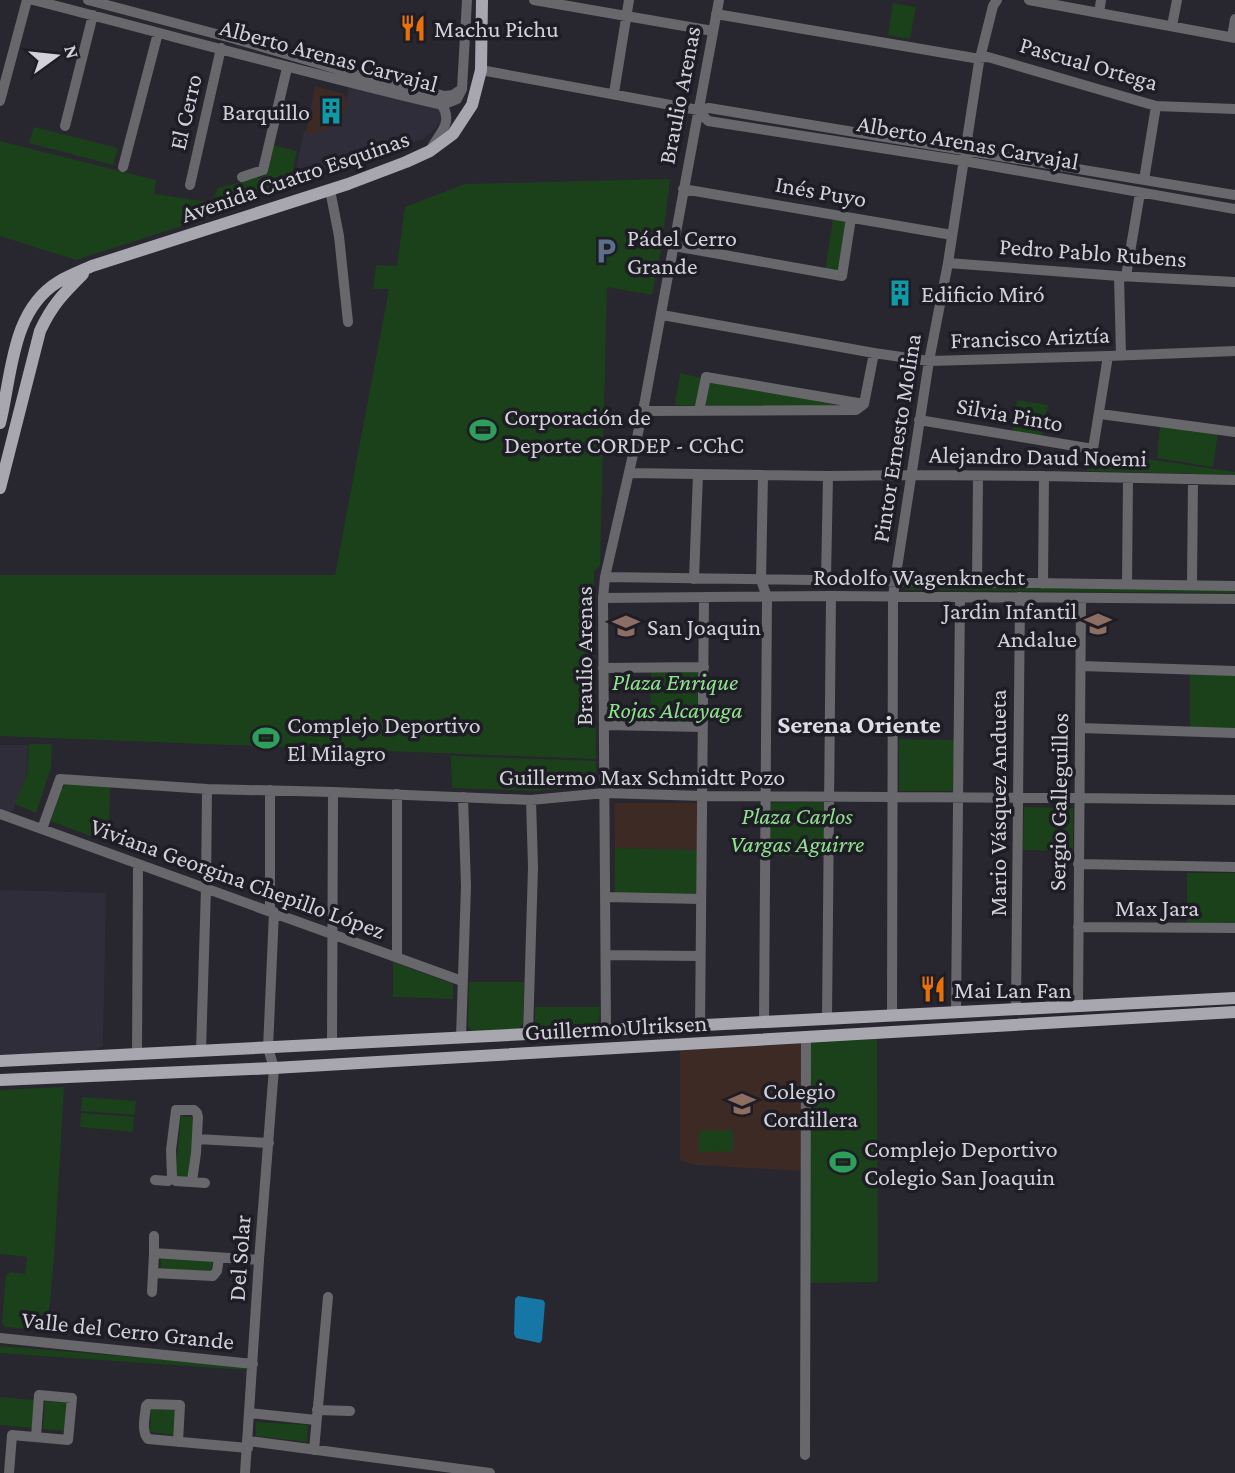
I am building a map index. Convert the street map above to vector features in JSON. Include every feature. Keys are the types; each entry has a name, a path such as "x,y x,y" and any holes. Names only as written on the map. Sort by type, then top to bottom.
{"main road":[{"name":"Avenida Cuatro Esquinas","path":"0,420 15,346 28,312 47,290 59,282 92,266 394,167 430,151 453,134 472,105 481,70 482,0"},
{"name":"Avenida Cuatro Esquinas","path":"0,488 40,331 50,310 67,289 92,266"},
{"name":"Guillermo Ulriksen","path":"0,1061 1235,998"},
{"name":"Guillermo Ulriksen","path":"0,1080 274,1068 1235,1012"},
{"path":"38,1059 43,1062 45,1068 44,1074 38,1079"}],"street":[{"path":"0,101 5,60 27,0"},
{"name":"Alberto Arenas Carvajal","path":"33,0 221,48 287,68 442,105 447,113 447,122 430,151"},
{"name":"Alberto Arenas Carvajal","path":"88,0 368,78 445,96 453,95 462,89"},
{"path":"442,105 457,99 462,89 467,0"},
{"path":"534,0 713,31"},
{"path":"614,93 629,0"},
{"name":"Braulio Arenas","path":"606,1030 604,577 643,411 719,0"},
{"name":"Pintor Ernesto Molina","path":"892,1016 893,597 919,420 966,150 977,58 993,6 998,0"},
{"path":"1029,0 1233,37 1235,19"},
{"path":"1099,13 1101,0"},
{"path":"1172,26 1177,0"},
{"name":"Pascual Ortega","path":"716,14 977,58 988,57 1156,106 1235,109"},
{"path":"65,126 93,15"},
{"path":"123,167 158,33"},
{"name":"El Cerro","path":"190,185 221,48"},
{"path":"242,177 263,170 287,68"},
{"name":"Alberto Arenas Carvajal","path":"481,70 698,110 709,108 1235,195"},
{"path":"1144,180 1156,106"},
{"name":"Alberto Arenas Carvajal","path":"698,110 708,121 1235,209"},
{"name":"Inés Puyo","path":"683,189 952,235"},
{"path":"330,190 339,236 348,322"},
{"path":"1121,355 1122,276 1140,193"},
{"path":"674,246 842,276 851,218"},
{"name":"Pedro Pablo Rubens","path":"948,263 1235,282"},
{"name":"Francisco Ariztía","path":"662,315 874,353 929,360 1235,351"},
{"path":"643,411 856,410 864,404 874,353"},
{"path":"1100,414 1108,356"},
{"path":"699,411 706,377 864,404"},
{"name":"Silvia Pinto","path":"919,420 1093,449 1100,414 1235,432"},
{"name":"Alejandro Daud Noemi","path":"629,473 1235,480"},
{"path":"694,579 698,474"},
{"path":"763,475 761,580 767,597 764,1022"},
{"path":"826,580 828,476"},
{"path":"977,583 978,476"},
{"path":"1042,584 1044,477"},
{"path":"1128,478 1128,584"},
{"path":"1192,585 1193,479"},
{"name":"Rodolfo Wagenknecht","path":"604,577 1235,586"},
{"path":"827,1020 831,596"},
{"name":"Rodolfo Wagenknecht","path":"603,598 831,596 1235,599"},
{"path":"956,1012 960,597"},
{"name":"Mario Vásquez Andueta","path":"1016,1009 1020,597"},
{"path":"700,1026 704,598"},
{"name":"Sergio Galleguillos","path":"1078,1005 1081,598"},
{"path":"1081,666 1235,671"},
{"path":"603,668 704,667"},
{"path":"604,725 703,727"},
{"path":"1080,728 1235,733"},
{"name":"Guillermo Max Schmidtt Pozo","path":"43,829 60,779 207,789 531,800 605,793 1235,800"},
{"path":"201,1051 207,789"},
{"name":"Del Solar","path":"246,1473 274,1068 268,1048 272,911 270,790"},
{"path":"332,1044 333,792"},
{"path":"397,794 397,957"},
{"path":"461,1037 466,886 463,797"},
{"path":"528,1034 533,867 531,800"},
{"name":"Viviana Georgina Chepillo López","path":"0,814 462,981"},
{"path":"137,1054 138,864"},
{"path":"1079,864 1235,867"},
{"path":"606,897 701,899"},
{"name":"Max Jara","path":"1079,927 1235,928"},
{"path":"606,955 700,956"},
{"path":"805,1455 806,1038"},
{"path":"172,1178 176,1110 194,1111 197,1113 197,1139 192,1181"},
{"path":"197,1139 269,1143"},
{"path":"155,1180 169,1181 172,1178"},
{"path":"172,1178 176,1181 205,1183"},
{"path":"152,1292 154,1236"},
{"path":"153,1253 259,1260"},
{"path":"153,1273 213,1276 217,1271 219,1258"},
{"path":"314,1450 328,1297"},
{"name":"Valle del Cerro Grande","path":"0,1338 253,1364"},
{"path":"0,1433 12,1435 68,1440 72,1398 39,1395 36,1437"},
{"path":"178,1441 180,1405 148,1404 145,1436 148,1439 178,1441 248,1445 314,1450 491,1473"},
{"path":"250,1413 316,1415 350,1411"},
{"path":"9,1473 12,1435"}],"shaded area":[{"path":"315,86 344,94 348,101 342,123 312,134 306,133"},
{"path":"349,87 440,108 443,119 423,139 293,184 304,131 312,132 342,122"},
{"path":"0,745 28,745 26,775 13,810 0,820"},
{"path":"614,803 698,803 698,850 615,848"},
{"path":"0,890 106,893 103,1046 94,1051 0,1055"},
{"name":"Colegio Cordillera","path":"803,1041 803,1171 694,1165 680,1160 680,1048"}],"green space":[{"path":"893,3 916,7 910,39 888,35"},
{"path":"34,127 118,148 113,165 29,143"},
{"path":"0,141 156,180 154,194 241,207 76,260 0,236"},
{"path":"272,145 297,151 291,178 281,186 226,199 214,197 218,188 264,176 268,171"},
{"name":"Corporación de Deporte CORDEP - CChC","path":"670,179 662,246 652,295 607,287 600,566 594,571 596,759 0,736 0,575 335,575 389,289 373,289 376,265 397,266 405,207 465,184"},
{"path":"833,219 848,221 839,274 825,271"},
{"path":"680,373 701,378 695,406 675,405"},
{"path":"708,380 859,405 702,408"},
{"path":"1017,400 1048,405 1041,439 1012,434"},
{"path":"1160,425 1218,432 1213,467 1157,458"},
{"path":"1100,452 1235,472 1235,475 1087,471 1089,459 1098,460"},
{"path":"905,586 1235,588 1235,593 906,590"},
{"name":"Plaza Enrique Rojas Alcayaga","path":"700,671 699,722 696,725 650,722 651,672"},
{"path":"1190,672 1235,674 1235,730 1190,728"},
{"path":"899,739 955,740 953,791 899,791"},
{"path":"29,744 52,744 51,768 36,813 15,804 27,774"},
{"path":"451,756 596,761 596,784 533,791 452,788"},
{"path":"68,784 110,784 109,843 51,821 62,788"},
{"name":"Plaza Carlos Vargas Aguirre","path":"824,802 825,857 768,856 771,803"},
{"path":"1024,807 1073,808 1073,851 1023,850"},
{"path":"615,848 698,850 698,895 615,894"},
{"path":"1187,873 1235,873 1235,923 1187,923"},
{"path":"393,962 453,984 453,999 393,997"},
{"path":"469,982 524,982 523,1023 519,1029 473,1031 468,1027"},
{"path":"535,1007 600,1007 599,1024 594,1027 538,1029 535,1026"},
{"name":"Complejo Deportivo Colegio San Joaquin","path":"877,1039 878,1282 808,1283 808,1043"},
{"path":"64,1087 47,1331 5,1327 2,1322 6,1276 10,1272 25,1274 27,1257 0,1254 0,1090"},
{"path":"82,1097 136,1101 135,1115 81,1111"},
{"path":"81,1113 134,1117 133,1132 80,1127"},
{"path":"181,1116 194,1117 188,1181 175,1179"},
{"path":"733,1130 733,1151 699,1152 699,1131"},
{"path":"161,1257 213,1260 210,1273 161,1268"},
{"path":"0,1346 243,1366 245,1370 0,1353"},
{"path":"0,1397 34,1400 32,1428 0,1425"},
{"path":"45,1401 67,1403 64,1431 43,1429"},
{"path":"151,1408 176,1410 174,1435 150,1432"},
{"path":"256,1422 308,1425 307,1442 256,1436"}],"water":[{"path":"518,1296 543,1300 545,1303 540,1343 516,1338 514,1334 515,1299"}],"place":[{"name":"Machu Pichu","path":"413,28"},
{"name":"Barquillo","path":"331,111"},
{"name":"Pádel Cerro Grande","path":"606,251"},
{"name":"Edificio Miró","path":"900,293"},
{"name":"Corporación de Deporte CORDEP - CChC","path":"483,430"},
{"name":"Jardin Infantil Andalue","path":"1098,624"},
{"name":"San Joaquin","path":"626,626"},
{"name":"Complejo Deportivo El Milagro","path":"266,738"},
{"name":"Mai Lan Fan","path":"933,989"},
{"name":"Colegio Cordillera","path":"742,1104"},
{"name":"Complejo Deportivo Colegio San Joaquin","path":"843,1162"}],"district":[{"name":"Serena Oriente","path":"859,724"}]}
